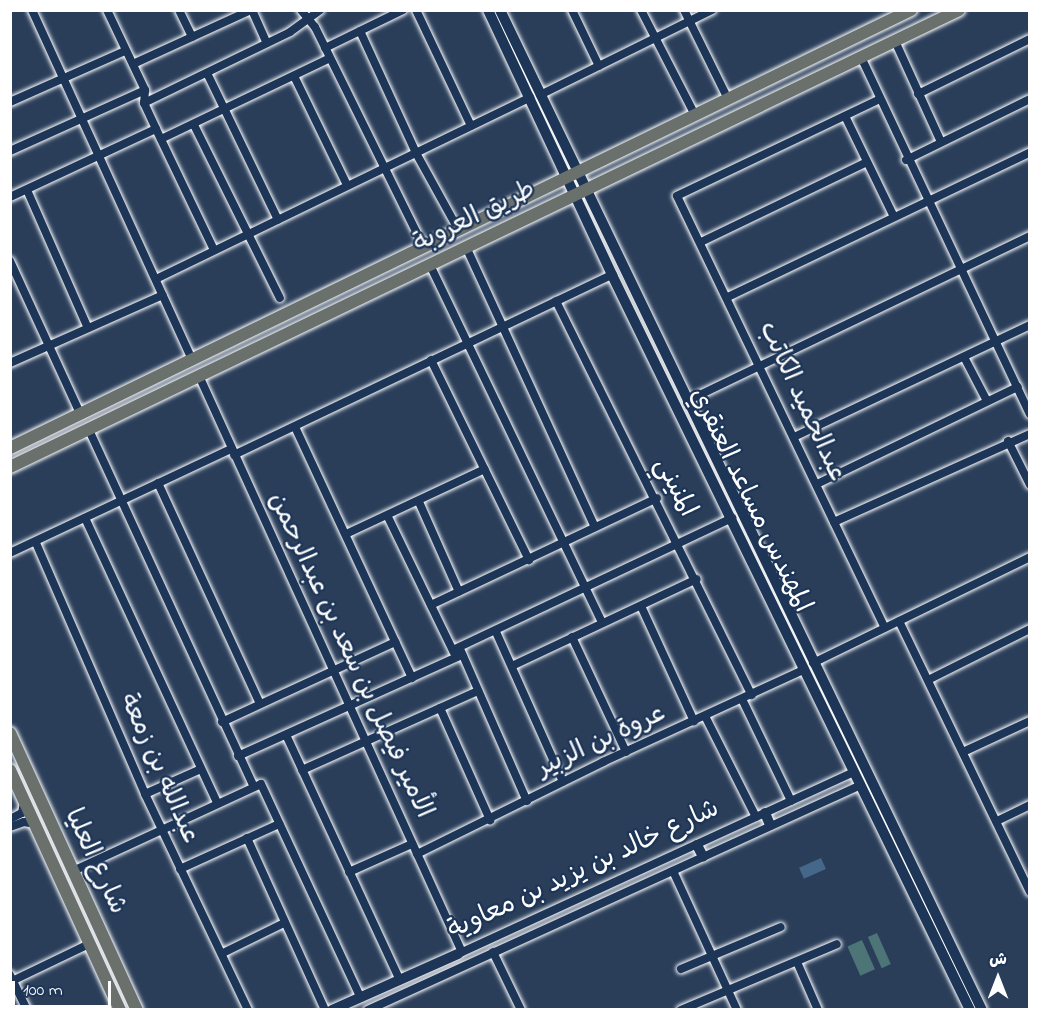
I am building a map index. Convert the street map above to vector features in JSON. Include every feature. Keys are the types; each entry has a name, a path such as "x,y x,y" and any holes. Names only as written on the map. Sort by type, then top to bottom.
{"main road":[{"name":"طريق العروبة","path":"10,448 191,358 911,10"},
{"name":"طريق العروبة","path":"10,467 200,378 959,10"},
{"name":"شارع العليا","path":"10,733 137,1010"},
{"name":"شارع العليا","path":"10,770 120,1010"},
{"path":"40,832 40,820 53,827"}],"street":[{"path":"32,10 191,358"},
{"path":"107,10 146,90 144,103 214,250"},
{"path":"179,10 192,37"},
{"path":"133,64 251,10 267,43"},
{"path":"303,14 320,10"},
{"path":"325,48 403,10"},
{"path":"416,10 471,126"},
{"name":"المهندس مساعد العنقري","path":"488,10 535,96 687,401 859,777 970,1010"},
{"name":"المهندس مساعد العنقري","path":"500,10 535,96"},
{"path":"572,10 599,66"},
{"path":"642,10 695,115"},
{"path":"684,10 728,99"},
{"path":"156,279 712,10"},
{"path":"144,103 300,27 303,14"},
{"path":"303,14 315,27 328,59 423,246"},
{"path":"360,31 416,153 458,229"},
{"path":"918,94 1029,39"},
{"path":"895,41 941,142"},
{"path":"10,102 125,51"},
{"path":"861,57 906,160 961,269 1029,414"},
{"path":"161,139 328,59"},
{"path":"207,73 278,220"},
{"path":"294,76 347,185"},
{"path":"11,149 146,90"},
{"path":"880,99 845,116 894,217"},
{"path":"906,160 1029,99"},
{"name":"عبدالحميد الكاتب","path":"845,116 677,196 728,297 885,628"},
{"path":"194,125 280,298"},
{"path":"10,196 156,129"},
{"path":"728,297 1029,152"},
{"path":"701,242 867,162"},
{"path":"27,190 88,328"},
{"name":"المهندس مساعد العنقري","path":"581,192 612,275 732,518 872,782 982,1010"},
{"path":"687,401 1029,236"},
{"path":"467,249 595,527"},
{"path":"10,261 80,413"},
{"path":"430,265 602,622"},
{"path":"10,553 36,543 158,483 295,427 503,325 612,275"},
{"path":"11,361 163,295"},
{"name":"المنيني","path":"556,301 657,498 752,695"},
{"path":"794,437 1029,326"},
{"path":"964,357 987,402"},
{"path":"431,360 529,560"},
{"name":"الأمير فيصل بن سعد بن عبدالرحمن","path":"200,378 351,707 460,953"},
{"path":"817,484 1018,387"},
{"path":"295,427 412,678"},
{"path":"89,430 238,756 279,824 360,996"},
{"path":"834,522 1008,441 1029,434"},
{"path":"1008,441 1029,485"},
{"path":"346,534 388,517 485,469"},
{"path":"158,483 260,704"},
{"path":"431,605 657,498"},
{"path":"419,502 459,592"},
{"path":"388,517 431,605 478,691 527,801"},
{"path":"85,518 218,804"},
{"path":"238,756 287,737 412,678 496,632 732,518"},
{"name":"عبدالله بن زمعة","path":"36,543 145,794 223,953 248,1010"},
{"path":"1027,558 1029,568"},
{"name":"عروة بن الزبير","path":"417,854 626,752 752,695 1027,558"},
{"path":"512,666 697,579"},
{"path":"641,606 694,721"},
{"path":"899,621 997,821 1029,892"},
{"path":"928,680 1029,629"},
{"path":"496,632 563,782"},
{"path":"572,637 626,752"},
{"path":"222,722 395,642"},
{"path":"302,770 478,691"},
{"path":"742,699 791,801"},
{"path":"440,708 490,820"},
{"path":"705,716 760,815 770,825"},
{"path":"963,753 1029,721"},
{"path":"287,737 400,980"},
{"path":"860,761 859,777 872,782"},
{"path":"145,794 201,769"},
{"name":"شارع خالد بن يزيد بن معاوية","path":"332,1010 791,801 859,777"},
{"name":"شارع خالد بن يزيد بن معاوية","path":"368,1010 703,857 770,825 859,777"},
{"path":"74,871 257,785"},
{"path":"10,819 22,813 24,798"},
{"path":"997,821 1029,805"},
{"path":"10,827 31,822 40,832"},
{"path":"180,869 279,824"},
{"path":"247,838 284,923 326,1010"},
{"path":"349,872 412,844"},
{"path":"697,845 703,857"},
{"path":"673,871 737,1010"},
{"path":"223,953 284,923"},
{"path":"681,969 781,927"},
{"path":"27,1010 11,979 89,944"},
{"path":"681,1010 837,944"},
{"path":"493,952 521,1010"},
{"path":"797,962 818,1010"},
{"path":"425,968 430,980"}],"green space":[{"path":"877,933 891,964 882,968 868,937"},
{"path":"862,940 875,969 860,976 847,947"}],"water":[{"path":"821,858 826,869 804,879 799,868"}]}
